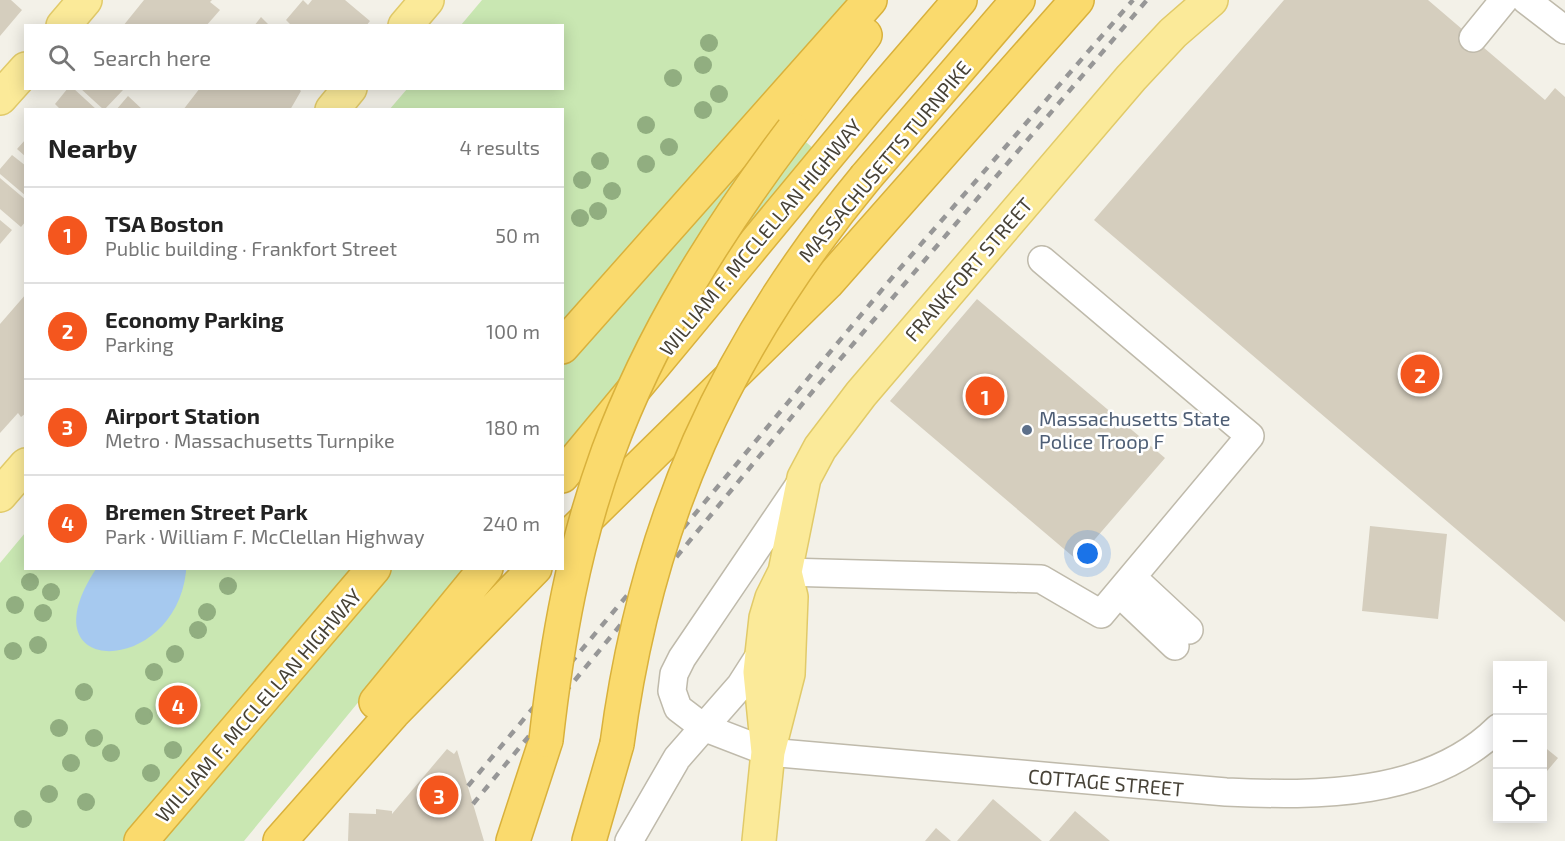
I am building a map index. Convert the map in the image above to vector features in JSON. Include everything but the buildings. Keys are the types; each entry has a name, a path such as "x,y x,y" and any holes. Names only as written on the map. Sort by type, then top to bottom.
{"highway":[{"path":"537,841 546,740 558,645 581,539 608,452 626,407 667,325 782,121 870,0"},
{"path":"564,345 782,121 892,0"},
{"name":"WILLIAM F. MCCLELLAN HIGHWAY","path":"564,475 867,108 960,0"},
{"name":"MASSACHUSETTS TURNPIKE","path":"609,841 617,744 628,668 649,579 675,498 698,443 739,359 774,299 822,231 1018,0"},
{"path":"564,541 827,283 1077,0"},
{"name":"WILLIAM F. MCCLELLAN HIGHWAY","path":"141,841 372,570"},
{"path":"264,841 484,570"},
{"path":"280,841 386,721 534,570"},
{"path":"513,841 546,740"},
{"path":"589,841 617,744"}],"main road":[{"path":"65,24 85,0"},
{"path":"407,24 427,0"},
{"name":"FRANKFORT STREET","path":"768,752 760,672 766,618 772,598 785,572 804,478 840,420 868,385 1131,78 1173,33 1210,0"},
{"path":"0,98 24,71"},
{"path":"334,108 348,90"},
{"path":"2,490 24,467"},
{"name":"FRANKFORT STREET","path":"768,752 788,674 791,597 785,572"},
{"path":"759,841 768,752"}],"street":[{"path":"1473,38 1504,0"},
{"path":"1526,0 1565,30"},
{"path":"785,572 1041,579 1101,614 1250,436 1042,260"},
{"name":"COTTAGE STREET","path":"804,478 674,674 672,691 678,708 703,727 768,752 1226,792 1297,793 1366,788 1426,772 1454,762 1493,732"},
{"path":"1125,585 1182,638"},
{"path":"629,841 677,758 740,686 763,650"}],"green space":[{"path":"482,0 853,0 763,105 814,149 564,453 564,108 391,108 406,90 564,90 564,24 462,24"},
{"path":"24,534 24,570 467,570 244,841 0,841 0,563"}],"water":[{"path":"96,570 186,570 176,607 157,631 133,646 109,651 89,646 78,631 78,605"}],"railway":[{"path":"468,786 896,273 1133,0"},
{"path":"473,804 813,391 1147,0"}],"place":[{"name":"Economy Parking","path":"1420,374"},
{"name":"TSA Boston","path":"985,396"},
{"name":"Massachusetts State Police Troop F","path":"1027,430"},
{"name":"Bremen Street Park","path":"178,705"},
{"name":"Airport Station","path":"439,795"}]}
